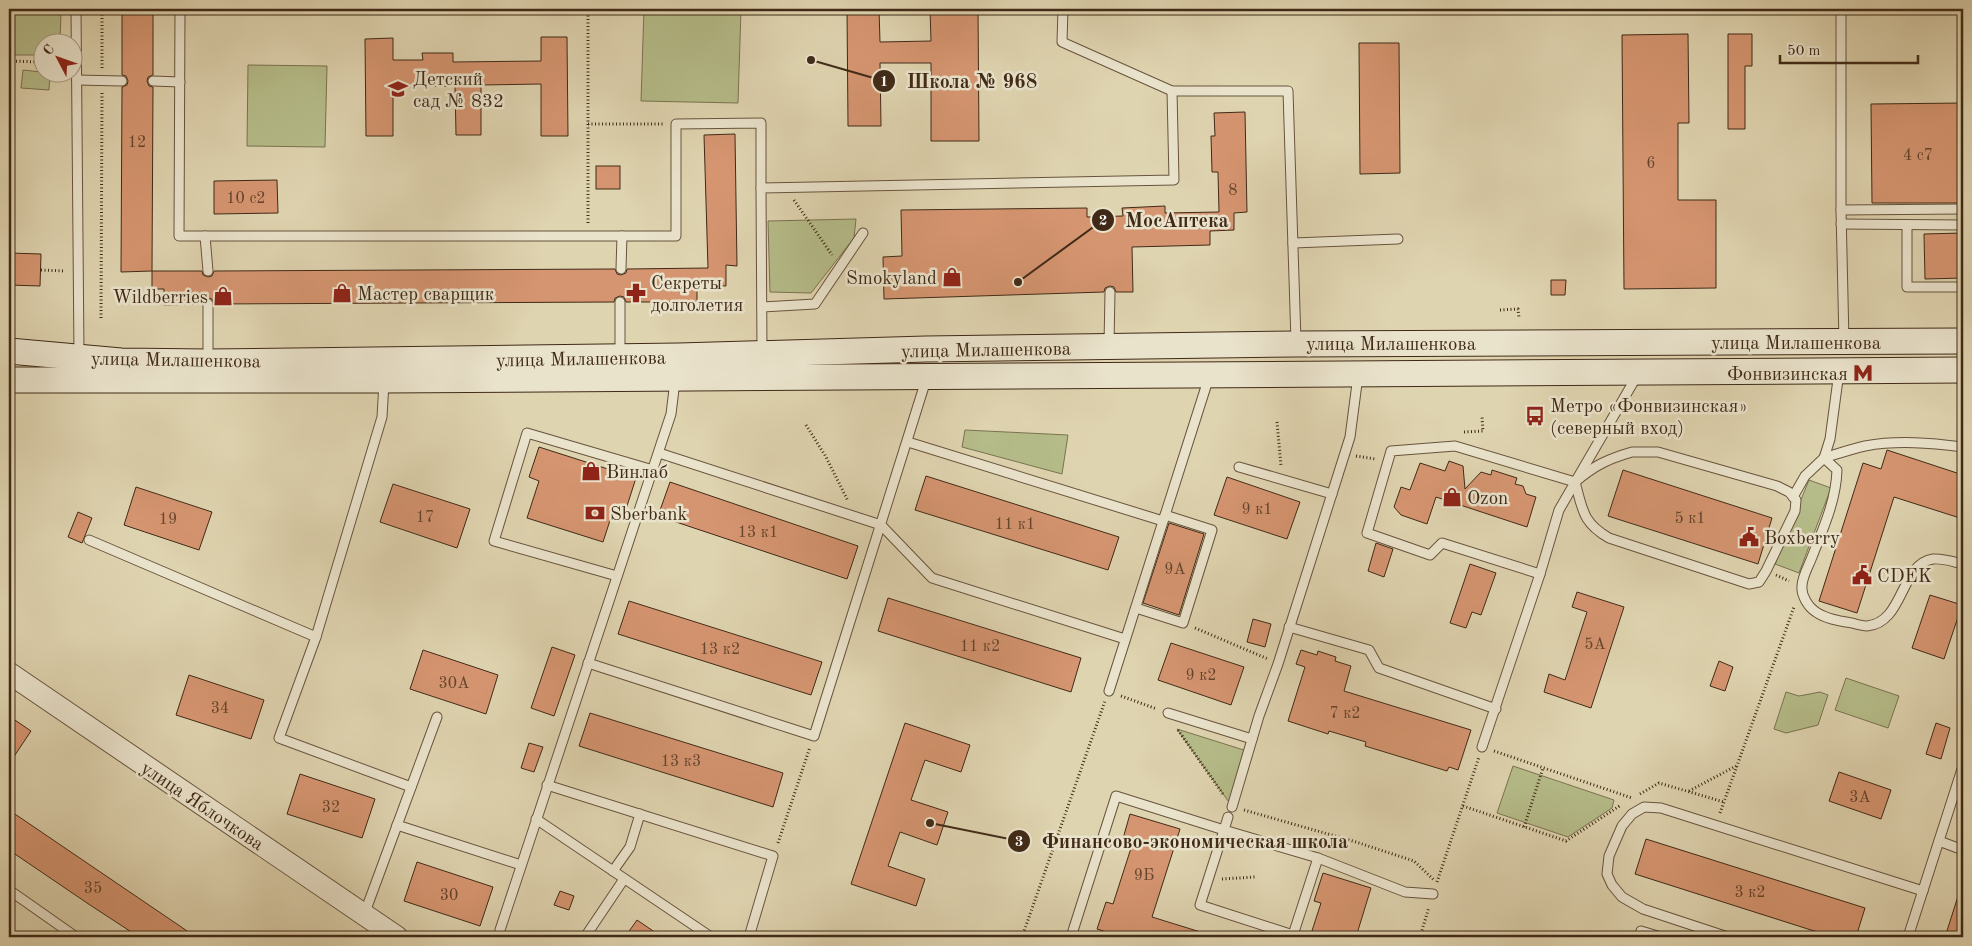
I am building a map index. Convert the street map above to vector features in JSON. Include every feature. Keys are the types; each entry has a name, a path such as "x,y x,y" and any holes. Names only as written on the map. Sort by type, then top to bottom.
{"main road":[{"name":"улица Милашенкова","path":"9,380 70,368 121,361 421,361 1296,344 1963,341"},
{"name":"улица Милашенкова","path":"9,351 70,368 384,380 1963,370"}],"street":[{"name":"улица Яблочкова","path":"9,673 397,937"}],"lane":[{"path":"76,9 76,32"},
{"path":"180,9 179,236 676,236 676,124 761,123 762,354"},
{"path":"1063,9 1062,42 1172,91 1288,91 1296,344"},
{"path":"1841,9 1841,224 1844,341"},
{"path":"82,80 122,81"},
{"path":"153,81 180,82"},
{"path":"70,368 78,272 77,82"},
{"path":"761,188 1174,180 1172,91"},
{"path":"1841,210 1963,209"},
{"path":"1841,224 1963,225"},
{"path":"1907,225 1907,287 1963,287"},
{"path":"762,307 815,304 863,233"},
{"path":"204,236 208,271"},
{"path":"621,269 622,236"},
{"path":"1293,243 1398,239"},
{"path":"1109,347 1110,292"},
{"path":"620,302 620,356"},
{"path":"208,304 208,362"},
{"path":"1824,458 1830,438 1839,370"},
{"path":"1482,747 1540,574 1559,510 1640,372"},
{"path":"1232,807 1252,739 1278,664 1350,437 1359,373"},
{"path":"1109,691 1210,374"},
{"path":"588,664 814,736 908,442 927,376"},
{"path":"500,930 547,784 659,453 671,414 676,378"},
{"path":"384,380 382,417 316,637 279,738 411,787"},
{"path":"617,576 494,541 528,433 653,470"},
{"path":"908,442 1164,518 1212,530 1183,623 1136,608"},
{"path":"1793,497 1805,476 1824,458 1865,446 1888,443 1927,442 1963,447"},
{"path":"1540,574 1442,543 1430,555 1366,533 1391,451 1455,446 1576,482"},
{"path":"1632,452 1658,452 1777,486 1789,492 1796,500 1795,511 1766,571 1759,582 1749,584 1609,538 1595,530 1586,518 1576,482 1591,468 1608,459 1632,452"},
{"path":"659,453 881,525 932,578 1125,639"},
{"path":"1824,458 1837,470 1837,486 1826,522 1802,586 1806,602 1816,612 1835,620 1866,626 1877,623 1889,614 1913,572 1921,564 1934,559 1963,564"},
{"path":"1238,467 1332,494"},
{"path":"89,540 316,637"},
{"path":"1289,627 1369,650 1378,668 1496,708"},
{"path":"1168,713 1252,739"},
{"path":"364,915 437,717"},
{"path":"1908,937 1963,766"},
{"path":"547,784 773,856 749,937"},
{"path":"1071,937 1116,796 1318,858 1405,892 1434,894"},
{"path":"1728,937 1643,909 1622,897 1612,885 1607,874 1609,856 1622,826 1632,814 1644,807 1661,808 1923,891"},
{"path":"613,871 630,847 640,814"},
{"path":"1228,817 1200,906 1293,935 1318,858"},
{"path":"536,819 711,937"},
{"path":"397,825 521,866"},
{"path":"1939,842 1963,850"},
{"path":"585,937 624,879"},
{"path":"9,890 76,937"},
{"path":"1639,937 1641,931 1661,937"}],"path":[{"path":"101,318 102,9"},
{"path":"588,9 588,236"},
{"path":"9,61 32,62"},
{"path":"588,124 676,124"},
{"path":"785,188 840,266"},
{"path":"41,270 78,272"},
{"path":"1500,310 1518,309 1519,318"},
{"path":"1464,432 1483,431 1482,417"},
{"path":"1277,422 1282,479"},
{"path":"806,425 826,457 856,517"},
{"path":"1345,453 1388,462"},
{"path":"1716,824 1802,586 1766,571"},
{"path":"1183,623 1278,664"},
{"path":"1022,937 1109,691 1168,713 1232,807 1414,860 1437,883"},
{"path":"773,856 814,736"},
{"path":"1420,937 1482,747 1632,798 1644,807"},
{"path":"1688,792 1737,766"},
{"path":"1524,827 1543,768"},
{"path":"1463,806 1566,841 1632,798 1659,784 1724,802"},
{"path":"1209,879 1255,877"}],"green space":[{"path":"644,9 741,9 738,103 641,101"},
{"path":"9,10 61,11 60,32 32,32 32,55 9,55"},
{"path":"248,65 327,66 325,147 247,146"},
{"path":"23,70 32,71 32,82 49,82 49,90 21,88"},
{"path":"856,219 854,238 811,293 770,292 768,221"},
{"path":"965,430 1068,435 1062,474 962,447"},
{"path":"1809,480 1831,488 1799,573 1775,564"},
{"path":"1846,678 1899,696 1888,728 1835,710"},
{"path":"1786,692 1799,696 1820,692 1828,695 1818,725 1786,733 1774,729"},
{"path":"1177,729 1247,751 1231,805"},
{"path":"1513,766 1614,800 1612,808 1568,837 1497,813"}],"building":[{"path":"122,9 153,9 153,75 148,77 147,81 149,86 153,87 152,271 121,272 122,87 127,85 128,81 126,76 122,75"},
{"path":"847,9 879,9 880,42 931,41 930,9 978,9 979,141 931,141 931,63 880,63 881,126 848,126"},
{"path":"1688,34 1689,123 1678,123 1678,200 1716,200 1716,288 1624,289 1622,35"},
{"path":"1728,34 1752,34 1752,66 1745,66 1745,129 1728,129"},
{"path":"541,37 567,37 568,136 541,136 541,84 481,85 481,135 456,135 455,86 393,87 393,136 366,136 365,39 393,38 393,60 423,60 422,53 453,53 453,62 541,61"},
{"path":"1359,43 1399,43 1400,173 1360,174"},
{"path":"1963,103 1963,203 1872,203 1871,104"},
{"path":"1245,112 1247,212 1234,213 1234,230 1210,231 1210,245 1132,247 1133,292 1116,292 1114,287 1110,286 1105,288 1104,292 884,299 883,257 902,256 901,210 1087,208 1087,217 1123,216 1122,208 1165,206 1165,213 1219,212 1218,172 1212,172 1211,136 1215,136 1214,113"},
{"path":"735,134 737,266 726,265 726,286 697,285 697,302 626,302 624,297 620,296 615,298 614,302 214,304 212,299 208,298 203,300 202,304 164,305 164,289 152,289 152,271 202,271 203,275 208,277 212,276 214,271 615,269 617,274 621,275 626,273 627,269 708,268 704,135"},
{"path":"596,166 620,166 620,189 596,189"},
{"path":"277,180 278,213 214,214 214,181"},
{"path":"1963,233 1963,278 1925,279 1924,234"},
{"path":"9,253 41,254 40,286 9,285"},
{"path":"1551,280 1566,280 1565,295 1551,295"},
{"path":"539,447 636,478 626,509 615,505 603,542 527,518 539,481 529,477"},
{"path":"1887,450 1963,475 1963,519 1894,497 1857,613 1819,601 1863,463 1881,469"},
{"path":"1449,461 1463,466 1465,489 1481,472 1491,475 1492,470 1517,478 1515,484 1523,486 1526,494 1536,497 1527,527 1436,497 1427,524 1401,515 1394,507 1401,487 1410,490 1420,463 1445,471"},
{"path":"1623,470 1772,518 1758,564 1608,516"},
{"path":"926,476 1119,537 1108,570 915,510"},
{"path":"1227,477 1300,502 1287,539 1214,515"},
{"path":"670,482 858,546 847,579 658,516"},
{"path":"393,484 470,509 457,548 380,522"},
{"path":"136,487 212,512 199,550 124,525"},
{"path":"78,512 92,518 82,543 68,537"},
{"path":"1169,523 1204,534 1179,615 1143,603"},
{"path":"1376,543 1393,549 1384,577 1368,571"},
{"path":"1470,564 1496,573 1481,615 1472,612 1466,628 1450,623"},
{"path":"1577,592 1624,607 1591,708 1544,692 1549,674 1565,680 1587,612 1572,607"},
{"path":"1930,595 1962,605 1944,659 1912,648"},
{"path":"888,598 1081,658 1071,692 878,631"},
{"path":"629,601 822,662 811,695 618,634"},
{"path":"1253,619 1271,624 1265,647 1247,642"},
{"path":"1171,643 1244,667 1231,705 1158,680"},
{"path":"552,647 575,655 554,716 531,708"},
{"path":"423,650 498,675 486,714 410,689"},
{"path":"1301,650 1317,655 1318,651 1336,657 1335,661 1351,666 1344,691 1471,730 1458,770 1449,767 1447,771 1365,746 1366,742 1329,731 1328,734 1288,721 1305,667 1296,664"},
{"path":"1719,661 1733,667 1725,691 1710,686"},
{"path":"189,675 264,700 251,739 176,715"},
{"path":"590,713 783,773 773,807 579,746"},
{"path":"9,716 31,731 9,764"},
{"path":"905,723 970,745 961,772 925,760 911,800 948,812 937,845 900,832 888,866 925,879 916,906 851,884"},
{"path":"1936,723 1950,728 1941,759 1926,754"},
{"path":"529,743 543,747 534,772 521,768"},
{"path":"1839,772 1891,790 1881,819 1829,801"},
{"path":"300,774 375,799 362,838 287,814"},
{"path":"9,810 196,937 139,937 9,850"},
{"path":"1130,814 1180,829 1152,917 1207,934 1206,937 1123,937 1097,929 1106,902 1113,904 1132,845 1122,842"},
{"path":"1646,839 1865,908 1856,937 1833,937 1635,874"},
{"path":"417,862 493,887 480,926 404,901"},
{"path":"1323,873 1371,888 1356,937 1310,937 1321,903 1314,901"},
{"path":"1960,890 1963,890 1963,937 1945,937"},
{"path":"560,891 574,896 569,910 554,905"},
{"path":"637,920 662,937 625,937"}],"place":[{"name":"Школа № 968","path":"811,60"},
{"name":"Детский сад № 832","path":"398,89"},
{"name":"Smokyland","path":"952,277"},
{"name":"МосАптека","path":"1018,282"},
{"name":"Мастер сварщик","path":"342,293"},
{"name":"Секреты долголетия","path":"636,293"},
{"name":"Wildberries","path":"223,296"},
{"name":"Фонвизинская","path":"1863,373"},
{"name":"Метро «Фонвизинская» (северный вход)","path":"1535,416"},
{"name":"Винлаб","path":"591,471"},
{"name":"Ozon","path":"1452,497"},
{"name":"Sberbank","path":"595,513"},
{"name":"Boxberry","path":"1749,537"},
{"name":"CDEK","path":"1862,575"},
{"name":"Финансово-экономическая школа","path":"930,823"}]}
